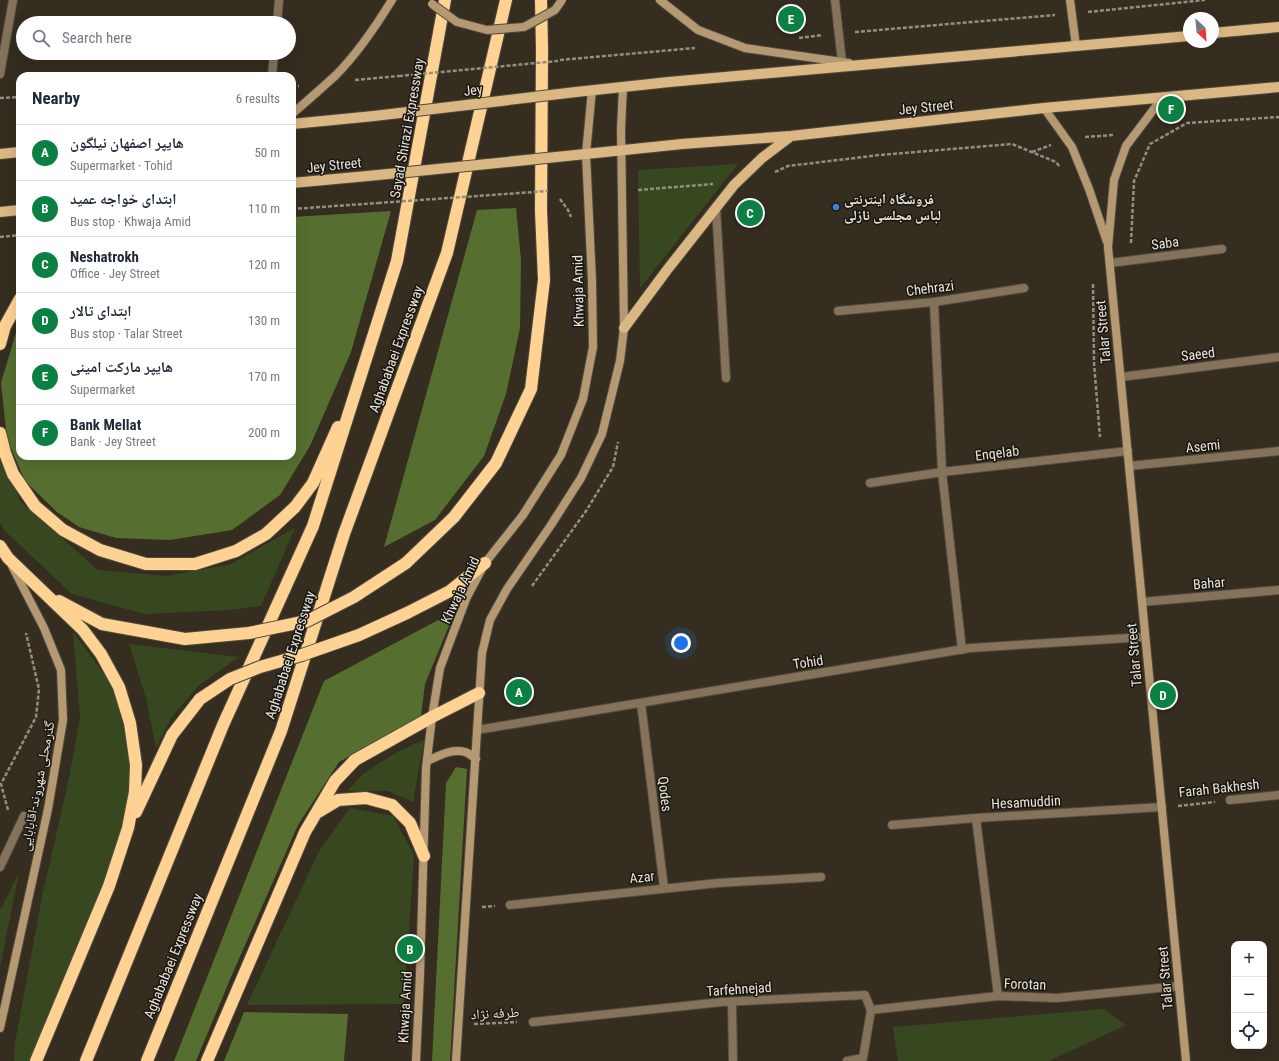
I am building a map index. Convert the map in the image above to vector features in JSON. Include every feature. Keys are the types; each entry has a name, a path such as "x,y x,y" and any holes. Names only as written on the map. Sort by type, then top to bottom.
{"highway":[{"name":"Sayad Shirazi Expressway","path":"397,261 445,0"},
{"name":"Aghababaei Expressway","path":"147,1061 281,731 344,534 447,253 506,0"},
{"path":"46,594 102,624 185,639 249,633 307,621 354,597 406,563 454,517 496,463 531,389 544,280 541,211 541,0"},
{"name":"Aghababaei Expressway","path":"86,1061 223,725 313,526 397,261"},
{"path":"0,344 3,322 16,304"},
{"path":"0,433 4,453 13,474 35,506 63,530 100,550 146,564 195,564 236,551 266,534 295,507 313,483 361,375"},
{"path":"0,546 8,558 83,630 100,654 119,687 130,723 136,765 135,792 128,828 109,886 36,1061"},
{"path":"128,828 172,735 200,699 230,679 260,667 302,655 359,635 407,613 450,591 485,563"},
{"path":"207,1061 302,840 335,781 355,760 432,717 479,693"},
{"path":"316,813 338,800 366,798 392,805 410,823 424,856"}],"main road":[{"path":"296,110 352,58 377,24 392,0"},
{"path":"431,2 457,22 487,30 524,27 555,10 562,0"},
{"path":"660,0 698,30 745,48 860,65"},
{"path":"1070,0 1076,46"},
{"path":"1219,33 1279,27"},
{"path":"592,90 1183,37"},
{"path":"456,1061 482,653 490,620 507,589 581,478 602,434 620,361 624,328 621,129 623,87"},
{"name":"Jey Street","path":"296,184 682,144 791,136 1044,108 1279,87"},
{"name":"Jey","path":"296,124 374,116 592,90"},
{"name":"Khwaja Amid","path":"416,1061 427,761 440,668 466,599 485,563 523,515 561,455 582,399 593,347 590,236 581,154 592,90"},
{"path":"1108,246 1114,180 1126,146 1163,98"},
{"path":"1044,108 1072,147 1089,189 1108,246"},
{"path":"624,328 734,185 762,158 791,136"},
{"path":"0,154 16,152"},
{"path":"0,212 16,210"},
{"name":"Talar Street","path":"1108,246 1186,1061"},
{"name":"گذرمحلی شهروند-اقابابایی","path":"0,1028 48,808 63,720 61,670 44,628 8,558"},
{"path":"427,761 444,753 455,751 466,752 476,759"}],"street":[{"path":"0,74 13,0"},
{"path":"278,16 279,0"},
{"path":"835,0 842,62"},
{"path":"272,72 273,60"},
{"path":"716,207 726,378"},
{"name":"Saba","path":"1110,263 1222,249"},
{"name":"Chehrazi","path":"838,311 934,302 1024,288"},
{"path":"934,302 942,472 962,650"},
{"name":"Saeed","path":"1121,377 1279,357"},
{"name":"Enqelab","path":"870,483 942,472 1128,451"},
{"name":"Asemi","path":"1129,466 1279,451"},
{"name":"Bahar","path":"1142,602 1279,590"},
{"name":"Tohid","path":"477,730 970,648 1145,637"},
{"name":"Qodes","path":"641,703 664,888"},
{"name":"Farah Bakhesh","path":"1230,800 1279,796"},
{"name":"Hesamuddin","path":"892,825 976,818 1162,807"},
{"path":"0,867 24,816"},
{"path":"976,818 998,996"},
{"name":"Azar","path":"510,905 664,888 821,876"},
{"name":"Forotan","path":"871,1010 998,996 1057,998 1179,986"},
{"name":"Tarfehnejad","path":"533,1022 732,1002 865,995 871,1010"},
{"path":"732,1002 732,1061"},
{"path":"847,1061 864,1058 871,1010"}],"path":[{"path":"839,34 1072,14 1205,0"},
{"path":"327,83 558,61"},
{"path":"0,98 16,97"},
{"path":"1130,261 1134,181 1150,144 1188,123 1279,117"},
{"path":"1032,152 1066,139 1136,133 1150,144"},
{"path":"768,174 788,166 888,154 1012,144 1056,162 1061,167"},
{"path":"636,191 715,183"},
{"path":"296,208 548,191 553,194"},
{"path":"558,198 568,210 572,222 572,233 590,236"},
{"path":"0,237 16,235"},
{"path":"1093,278 1094,363 1102,454"},
{"path":"529,589 586,511 613,467 619,438"},
{"path":"16,834 1,784 36,718 39,690 25,630"},
{"name":"Farah Bakhesh","path":"1162,807 1230,800"},
{"path":"465,908 510,905"},
{"name":"طرفه نژاد","path":"458,1025 533,1022"}],"green space":[{"path":"738,164 640,288 638,170"},
{"path":"516,208 521,260 520,328 506,394 484,456 435,520 384,547 477,210"},
{"path":"391,211 351,352 310,446 280,495 232,530 170,540 116,538 79,527 57,512 25,481 16,460 296,460 296,217"},
{"path":"16,332 16,460 7,439 1,383"},
{"path":"0,456 21,502 98,570 167,576 231,564 295,528 261,606 229,610 145,614 72,594 4,530 0,522"},
{"path":"455,611 425,684 421,716 339,762 298,825 196,1061 174,1061 324,681"},
{"path":"73,632 114,687 131,762 125,827 82,939 31,1061 14,1061 15,1043 42,897 69,778 80,718"},
{"path":"129,644 239,657 199,685 171,718 156,748 146,698"},
{"path":"424,740 413,802 388,791 347,791 363,774 395,753"},
{"path":"456,767 467,769 450,1061 432,1061 446,783"},
{"path":"350,808 393,816 414,855 404,1004 247,1005 320,849"},
{"path":"19,873 0,967 0,911"},
{"path":"1103,1009 1126,1025 1049,1061 898,1061 893,1027"},
{"path":"244,1012 348,1014 344,1061 224,1061"}],"place":[{"name":"هایپر مارکت امینی","path":"791,19"},
{"name":"Bank Mellat","path":"1171,109"},
{"name":"فروشگاه اینترنتی لباس مجلسی نازلی","path":"836,207"},
{"name":"Neshatrokh","path":"750,213"},
{"name":"هایپر اصفهان نیلگون","path":"519,692"},
{"name":"ابتدای تالار","path":"1163,695"},
{"name":"ابتدای خواجه عمید","path":"410,949"}]}
